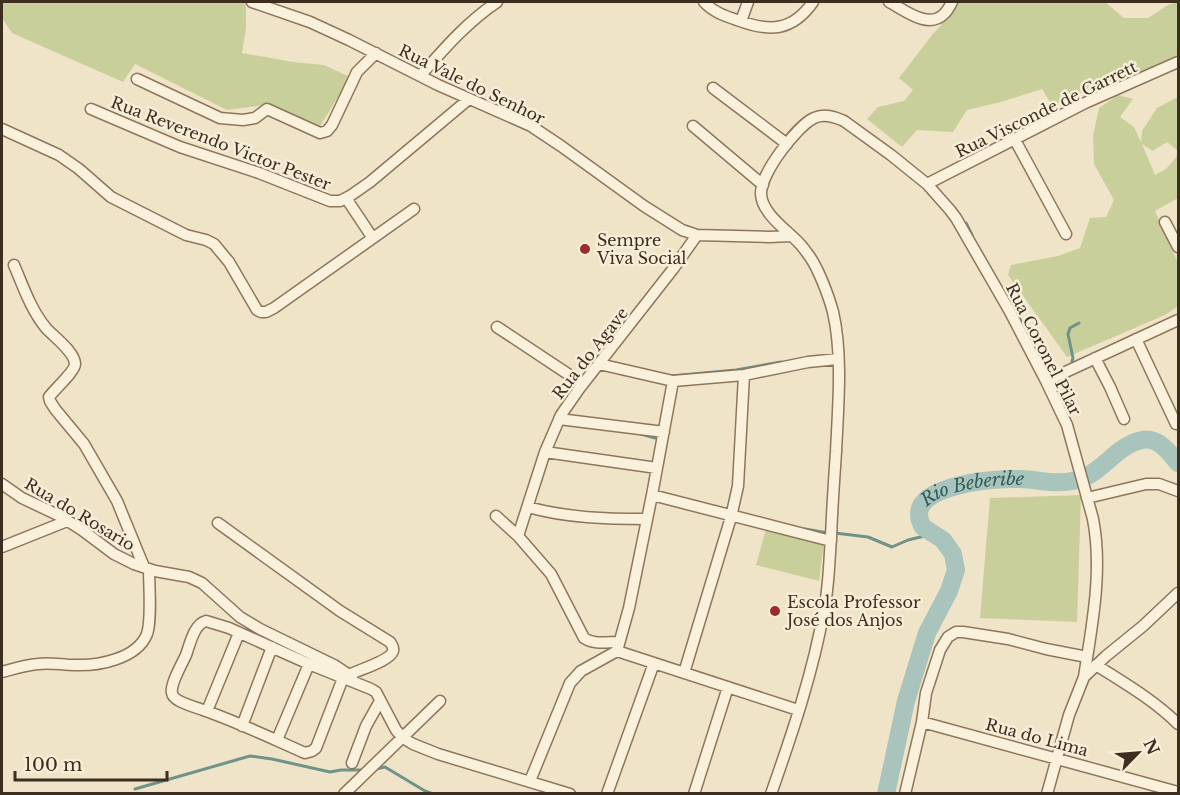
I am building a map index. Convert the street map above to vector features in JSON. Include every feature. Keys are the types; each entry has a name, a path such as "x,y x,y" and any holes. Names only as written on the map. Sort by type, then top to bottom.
{"street":[{"name":"Rua Vale do Senhor","path":"252,2 310,22 420,76 531,126 676,227 688,233 697,234"},
{"path":"420,76 464,28 497,2"},
{"path":"704,2 720,14 762,27 780,26 792,22 804,14 813,2"},
{"path":"741,21 748,2"},
{"path":"889,2 915,17 932,20 945,14 952,2"},
{"path":"137,79 220,118 243,120 255,118 267,108 320,133 327,131 332,125 357,72 376,54"},
{"name":"Rua Visconde de Garrett","path":"927,184 1085,103 1179,62"},
{"path":"713,88 787,144 768,170 762,189 762,200 776,222 800,244 812,260 828,295 834,321 838,359 838,416 832,526 824,610 811,667 771,794"},
{"path":"372,237 343,200 370,182 469,99"},
{"name":"Rua Reverendo Victor Pester","path":"91,110 180,147 259,173 330,201 343,200"},
{"name":"Rua Coronel Pilar","path":"787,144 806,123 825,115 844,121 891,155 927,184 950,210 1009,310 1067,425 1096,534 1097,590 1084,677"},
{"path":"693,126 762,189"},
{"path":"2,129 49,150 71,163 111,197 186,235 214,244 229,262 250,300 261,312 274,308 414,208"},
{"path":"1015,140 1066,234"},
{"path":"1165,222 1179,247"},
{"path":"697,234 791,236"},
{"name":"Rua do Agave","path":"518,536 545,452 569,402 665,281 697,234"},
{"path":"2,672 39,664 95,664 125,655 143,642 148,632 150,619 147,568 117,501 84,444 50,401 53,392 73,370 74,360 36,313 14,265"},
{"path":"1046,381 1178,321"},
{"path":"497,327 583,384"},
{"path":"1136,339 1176,424"},
{"path":"1095,358 1124,419"},
{"path":"599,364 673,381 744,375 808,362 838,359"},
{"path":"684,673 731,517 738,486 744,375"},
{"path":"530,781 570,683 581,671 617,647 629,608 673,381"},
{"path":"559,419 664,432"},
{"path":"545,452 657,468"},
{"name":"Rua do Rosario","path":"2,484 22,498 67,521 114,554 147,568 189,577 202,583 240,616 260,629 310,652 346,676"},
{"path":"1087,498 1146,484 1159,484 1179,491"},
{"path":"652,495 731,517 831,540"},
{"path":"528,507 565,516 647,519"},
{"path":"496,516 518,536 551,574 584,638 617,647 654,663 798,710"},
{"path":"2,547 67,521"},
{"path":"218,523 340,611 390,642 393,651 390,656 346,676 316,748 305,753 178,701 172,694 173,684 199,624 202,621 216,623 309,664 346,676 375,692 396,730 413,744 438,754 570,794"},
{"path":"1047,794 1069,715 1084,677 1179,593"},
{"path":"905,794 922,722 926,693 940,650 948,637 956,632 1008,639 1087,657"},
{"path":"207,711 239,633"},
{"path":"242,726 272,647"},
{"path":"608,794 654,663"},
{"path":"277,740 309,664"},
{"path":"1096,665 1167,712 1179,724"},
{"path":"694,794 728,687"},
{"path":"352,763 366,726 380,701"},
{"path":"344,794 440,701"},
{"path":"1167,712 1179,709"},
{"name":"Rua do Lima","path":"922,722 1179,792"}],"green space":[{"path":"2,2 246,2 246,28 242,53 324,65 350,77 319,128 265,105 227,110 135,64 123,82 12,33 2,18"},
{"path":"958,2 1105,2 1124,18 1148,18 1168,5 1178,2 1178,55 1094,94 1075,92 1053,107 1042,89 967,110 953,132 917,130 902,147 867,119 878,107 904,101 913,90 899,78"},
{"path":"1118,95 1133,99 1120,117 1134,127 1141,142 1142,131 1157,108 1178,97 1178,151 1167,142 1153,151 1142,144 1155,175 1166,169 1178,155 1178,198 1155,211 1178,263 1178,306 1165,315 1067,357 1008,275 1011,265 1058,256 1080,248 1090,218 1106,217 1114,200 1094,164 1093,136 1099,108"},
{"path":"1081,495 1077,622 980,618 990,498"},
{"path":"766,529 824,543 819,581 756,565"}],"waterway":[{"path":"966,223 972,235"},
{"path":"1018,316 1049,371"},
{"path":"1072,361 1068,334 1070,328 1079,323"},
{"path":"671,376 736,370 781,362"},
{"path":"641,434 655,438"},
{"name":"Rio Beberibe","path":"886,794 906,701 927,633 949,591 956,570 953,554 943,540 922,526 919,514 922,504 945,489 978,482 1020,479 1057,482 1080,479 1096,471 1125,447 1142,440 1158,443 1178,463"},
{"path":"805,529 828,533"},
{"path":"835,533 868,537 892,547 908,540 933,534"},
{"path":"135,789 250,756 330,772 364,770"},
{"path":"376,769 385,767 433,794"}],"place":[{"name":"Sempre Viva Social","path":"585,249"},
{"name":"Escola Professor José dos Anjos","path":"775,611"}]}
